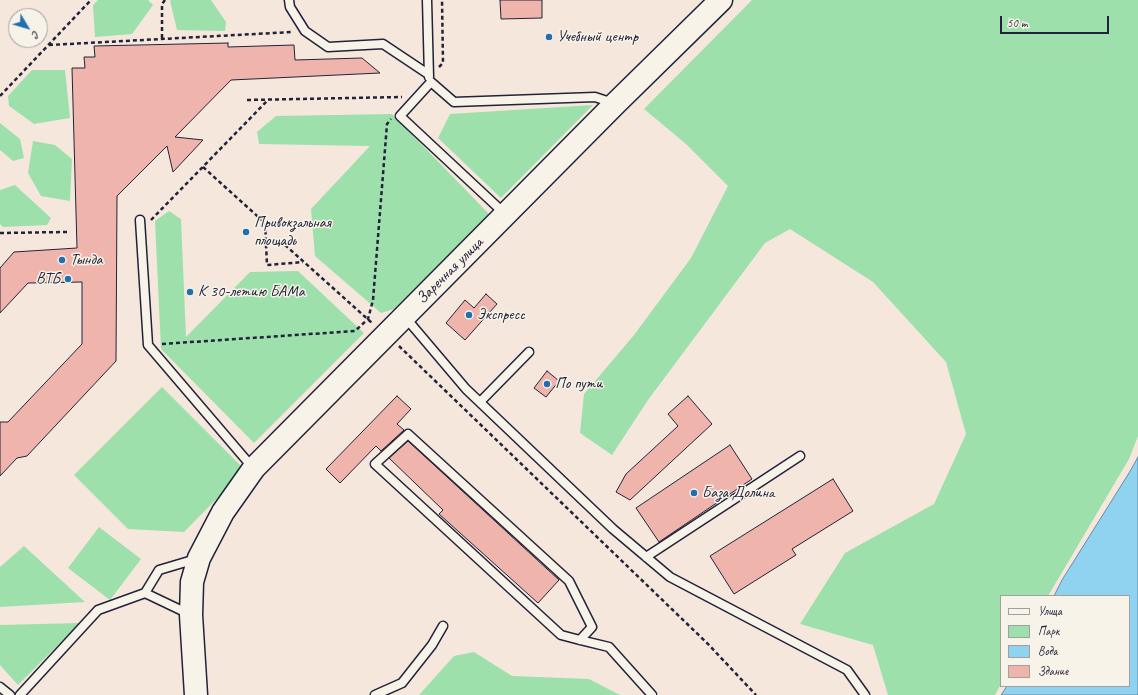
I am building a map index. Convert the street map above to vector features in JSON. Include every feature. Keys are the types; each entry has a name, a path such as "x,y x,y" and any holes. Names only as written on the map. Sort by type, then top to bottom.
{"street":[{"name":"Заречная улица","path":"196,695 192,582 199,558 223,512 254,468 721,0"}],"lane":[{"path":"289,0 290,7 305,31 328,47 383,44 429,78 454,102 595,97 616,104"},
{"path":"427,0 429,78 400,116 506,214"},
{"path":"140,220 148,345 254,468"},
{"path":"404,317 466,389 613,530 670,577 847,670 865,695"},
{"path":"480,402 529,352"},
{"path":"580,640 592,627 569,581 408,434 375,464 561,635 580,640 609,647 652,695"},
{"path":"646,557 800,456"},
{"path":"20,695 98,610 145,593 159,570 199,558"},
{"path":"145,593 192,615"},
{"path":"375,695 402,683 432,645 443,626"},
{"path":"0,687 10,695"}],"path":[{"path":"0,96 91,0"},
{"path":"162,39 162,4 165,0"},
{"path":"429,78 443,63 442,0"},
{"path":"49,45 305,31"},
{"path":"247,100 403,97"},
{"path":"141,230 268,100"},
{"path":"148,345 355,331 368,319 373,300 387,124 396,114"},
{"path":"203,167 265,223 267,265 304,262"},
{"path":"0,233 67,232"},
{"path":"285,245 387,335 708,644 756,695"}],"green space":[{"path":"98,0 148,0 153,5 132,34 95,37 93,5"},
{"path":"171,0 211,0 226,22 225,31 177,30"},
{"path":"752,0 1138,0 1138,436 1129,459 1049,595 1000,595 1000,686 995,695 888,695 873,645 800,624 845,553 934,504 966,434 946,362 873,282 790,229 765,243 648,400 612,455 580,433 584,394 634,335 691,258 728,186 686,144 644,109"},
{"path":"32,70 65,70 70,118 34,124 9,106 8,96"},
{"path":"593,105 501,198 438,138 450,114"},
{"path":"392,114 489,214 394,309 381,313 315,256 311,209 370,146 259,144 257,132 276,116"},
{"path":"0,123 20,139 24,158 13,161 0,150"},
{"path":"33,141 55,145 72,159 70,201 41,196 28,173"},
{"path":"15,185 51,218 47,225 3,227 0,224 0,190"},
{"path":"169,211 181,219 186,337 250,272 298,271 364,333 254,443 161,349 155,221"},
{"path":"162,387 245,470 184,532 128,529 74,475"},
{"path":"99,527 141,559 110,600 68,568"},
{"path":"24,546 85,602 0,607 0,567"},
{"path":"80,623 18,685 0,665 0,625"},
{"path":"474,652 512,676 589,679 620,695 419,695 454,656"}],"water":[{"path":"1138,457 1138,695 1001,695 1006,687 1130,687 1130,595 1054,595 1062,580"}],"building":[{"path":"500,0 542,0 542,18 501,19"},
{"name":"Тында","path":"228,43 228,47 294,45 295,60 362,58 380,73 231,80 175,137 203,140 173,172 167,146 117,196 116,361 27,456 17,458 0,476 0,422 8,422 82,344 82,282 28,283 0,313 0,268 14,252 77,248 72,68 85,68 84,57 95,57 94,46"},
{"name":"Экспресс","path":"486,294 497,304 465,340 446,323 465,300 474,308"},
{"name":"По пути","path":"547,371 559,381 546,397 534,388"},
{"path":"397,396 411,409 397,424 404,430 381,451 376,446 340,483 326,469"},
{"path":"688,396 712,424 630,500 616,492 626,474 678,426 668,414"},
{"path":"408,441 559,580 538,603 439,514 443,510 389,458"},
{"name":"База Долина","path":"730,445 752,479 659,542 636,508"},
{"path":"833,479 853,511 792,549 796,555 734,594 710,556"}],"place":[{"name":"Учебный центр","path":"549,37"},
{"name":"Привокзальная площадь","path":"246,232"},
{"name":"Тында","path":"62,260"},
{"name":"ВТБ","path":"68,279"},
{"name":"К 30-летию БАМа","path":"190,292"},
{"name":"Экспресс","path":"469,315"},
{"name":"По пути","path":"547,384"},
{"name":"База Долина","path":"694,493"}]}
